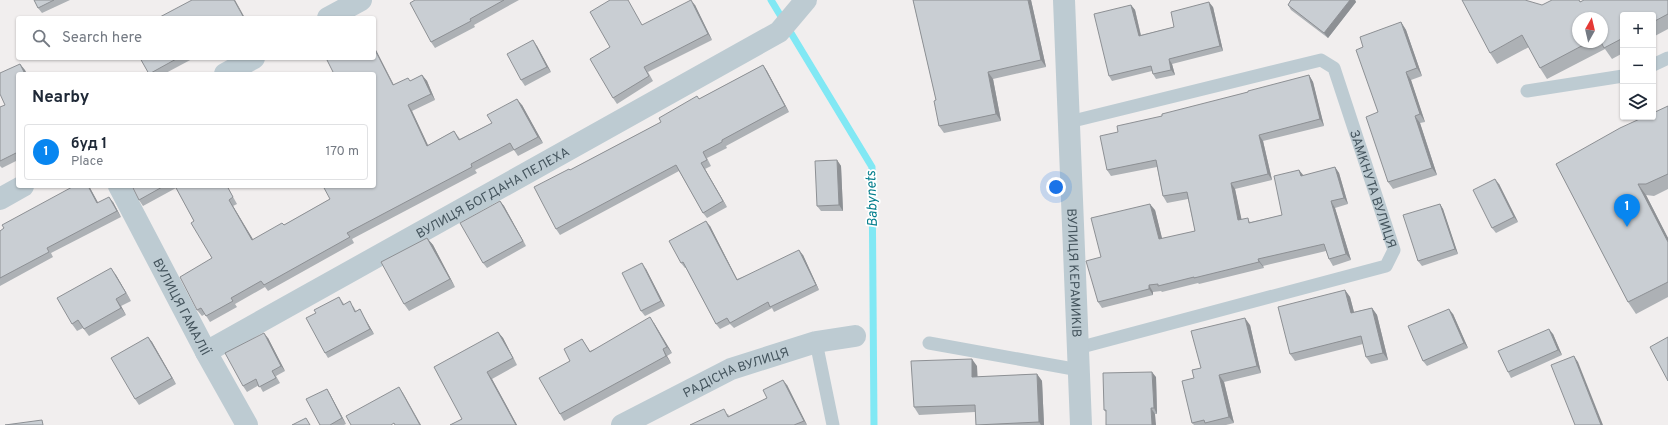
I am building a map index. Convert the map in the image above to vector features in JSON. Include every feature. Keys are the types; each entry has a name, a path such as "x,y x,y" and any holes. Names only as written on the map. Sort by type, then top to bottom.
{"street":[{"path":"332,16 361,0"},
{"name":"ВУЛИЦЯ КЕРАМИКІВ","path":"1064,0 1081,425"},
{"name":"ВУЛИЦЯ БОГДАНА ПЕЛЕХА","path":"206,352 779,32 799,8"},
{"path":"229,72 250,60"},
{"path":"0,199 19,188"},
{"name":"ВУЛИЦЯ ГАМАЛІЇ","path":"120,188 206,352 247,425"},
{"name":"РАДІСНА ВУЛИЦЯ","path":"622,425 731,369 816,342 855,336"}],"lane":[{"path":"1656,64 1668,58"},
{"name":"ЗАМКНУТА ВУЛИЦЯ","path":"1068,122 1321,60 1334,68 1394,250 1386,266 1078,348"},
{"path":"1527,91 1620,76"},
{"path":"816,342 833,425"},
{"path":"929,343 1079,370"}],"building":[{"path":"34,0 54,0 38,8"},
{"path":"192,0 234,0 243,16 162,16"},
{"path":"415,0 504,0 470,19 471,21 431,42 410,3"},
{"path":"610,0 628,0 642,25 691,0 708,34 644,67 649,76 613,98 590,59 610,47 590,12"},
{"path":"913,0 1028,0 1041,60 988,72 996,114 939,126 934,101 936,100"},
{"path":"1291,0 1350,0 1324,33 1288,5"},
{"path":"1462,0 1525,0 1542,5 1552,0 1579,0 1580,2 1584,0 1668,0 1668,14 1656,20 1656,12 1620,12 1620,40 1608,46 1608,12 1572,12 1572,48 1578,48 1540,68 1522,35 1490,53"},
{"path":"1209,2 1220,46 1169,59 1171,70 1153,74 1151,66 1109,76 1094,14 1131,5 1139,36 1174,27 1171,12"},
{"path":"1401,22 1417,68 1406,72 1420,114 1415,116 1432,168 1388,182 1366,117 1378,112 1356,50 1363,47 1360,37"},
{"path":"533,40 547,67 521,80 507,54"},
{"path":"376,52 393,85 408,78 410,81 422,75 431,94 408,105 427,146 454,131 459,140 492,123 487,115 517,99 538,137 514,150 510,143 471,164 472,167 347,233 350,237 264,285 261,281 231,298 233,301 206,316 201,308 197,310 180,277 212,258 191,223 194,221 176,188 228,188 233,197 229,200 252,240 282,223 284,225 330,199 324,188 376,188 376,72 333,72 327,60 376,60"},
{"path":"141,60 174,60 153,72 148,72"},
{"path":"20,64 24,72 16,72 16,153 0,161 0,107 5,105 0,94 0,73"},
{"path":"763,65 785,106 703,152 707,160 701,163 723,201 703,213 676,165 556,229 534,187 569,169 570,170 661,122 659,118 697,96 699,99"},
{"path":"1309,75 1320,119 1259,135 1268,174 1231,183 1238,220 1248,218 1249,223 1282,215 1274,176 1299,170 1301,176 1335,167 1344,198 1331,201 1346,254 1329,259 1324,244 1258,259 1259,262 1194,278 1158,286 1158,284 1149,285 1149,289 1098,302 1086,261 1101,257 1091,218 1150,204 1159,239 1195,231 1187,192 1163,196 1156,160 1107,170 1100,136 1118,132 1117,126 1162,116 1162,114"},
{"path":"1668,106 1668,174 1646,184 1638,184 1668,242 1668,282 1628,302 1556,164 1620,128 1637,120 1656,120 1656,112"},
{"path":"837,160 839,205 817,206 815,161"},
{"path":"1495,179 1514,217 1492,228 1473,190"},
{"path":"70,188 89,188 97,203 109,197 117,211 47,248 49,252 0,278 0,231 4,228 2,225"},
{"path":"133,188 160,188 139,200"},
{"path":"500,201 523,241 483,263 460,223"},
{"path":"1440,204 1455,249 1418,261 1403,215"},
{"path":"706,221 737,280 799,250 816,285 770,307 768,302 730,323 727,318 716,324 683,262 681,263 669,241"},
{"path":"427,238 450,279 404,304 381,262"},
{"path":"642,263 661,301 641,311 622,273"},
{"path":"111,268 126,293 116,299 121,308 84,329 78,320 72,324 57,298"},
{"path":"1345,290 1351,313 1372,308 1383,353 1366,357 1361,336 1290,354 1278,307"},
{"path":"339,297 343,305 350,301 355,312 360,309 370,329 325,353 306,318 316,313 314,310"},
{"path":"1449,309 1464,343 1423,361 1408,326"},
{"path":"650,317 667,347 663,349 666,356 560,414 539,378 570,361 564,349 582,339 590,352"},
{"path":"1245,318 1257,366 1219,375 1229,417 1205,423 1204,420 1192,423 1182,381 1194,378 1192,370 1201,368 1191,331"},
{"path":"1549,329 1558,350 1508,372 1498,351"},
{"path":"498,332 513,358 487,372 516,425 450,425 462,419 434,367"},
{"path":"264,333 281,366 272,371 276,378 259,387 256,379 243,386 225,353"},
{"path":"148,337 172,378 135,399 111,358"},
{"path":"1668,337 1668,381 1650,347"},
{"path":"1574,356 1601,425 1575,425 1551,365"},
{"path":"972,359 972,377 1037,374 1039,422 976,425 975,405 914,407 911,361"},
{"path":"1152,372 1154,408 1151,408 1152,425 1106,425 1103,373"},
{"path":"783,380 804,421 794,425 690,425 724,409 728,417 767,398 763,390"},
{"path":"399,387 420,425 395,425 394,423 391,425 351,425 346,416"},
{"path":"327,389 342,418 330,425 320,425 306,399"},
{"path":"306,418 310,425 292,425"},
{"path":"42,420 43,425 5,425"}],"waterway":[{"name":"Babynets","path":"771,0 872,167 874,425"}],"place":[{"name":"буд 1","path":"1627,227"}]}
